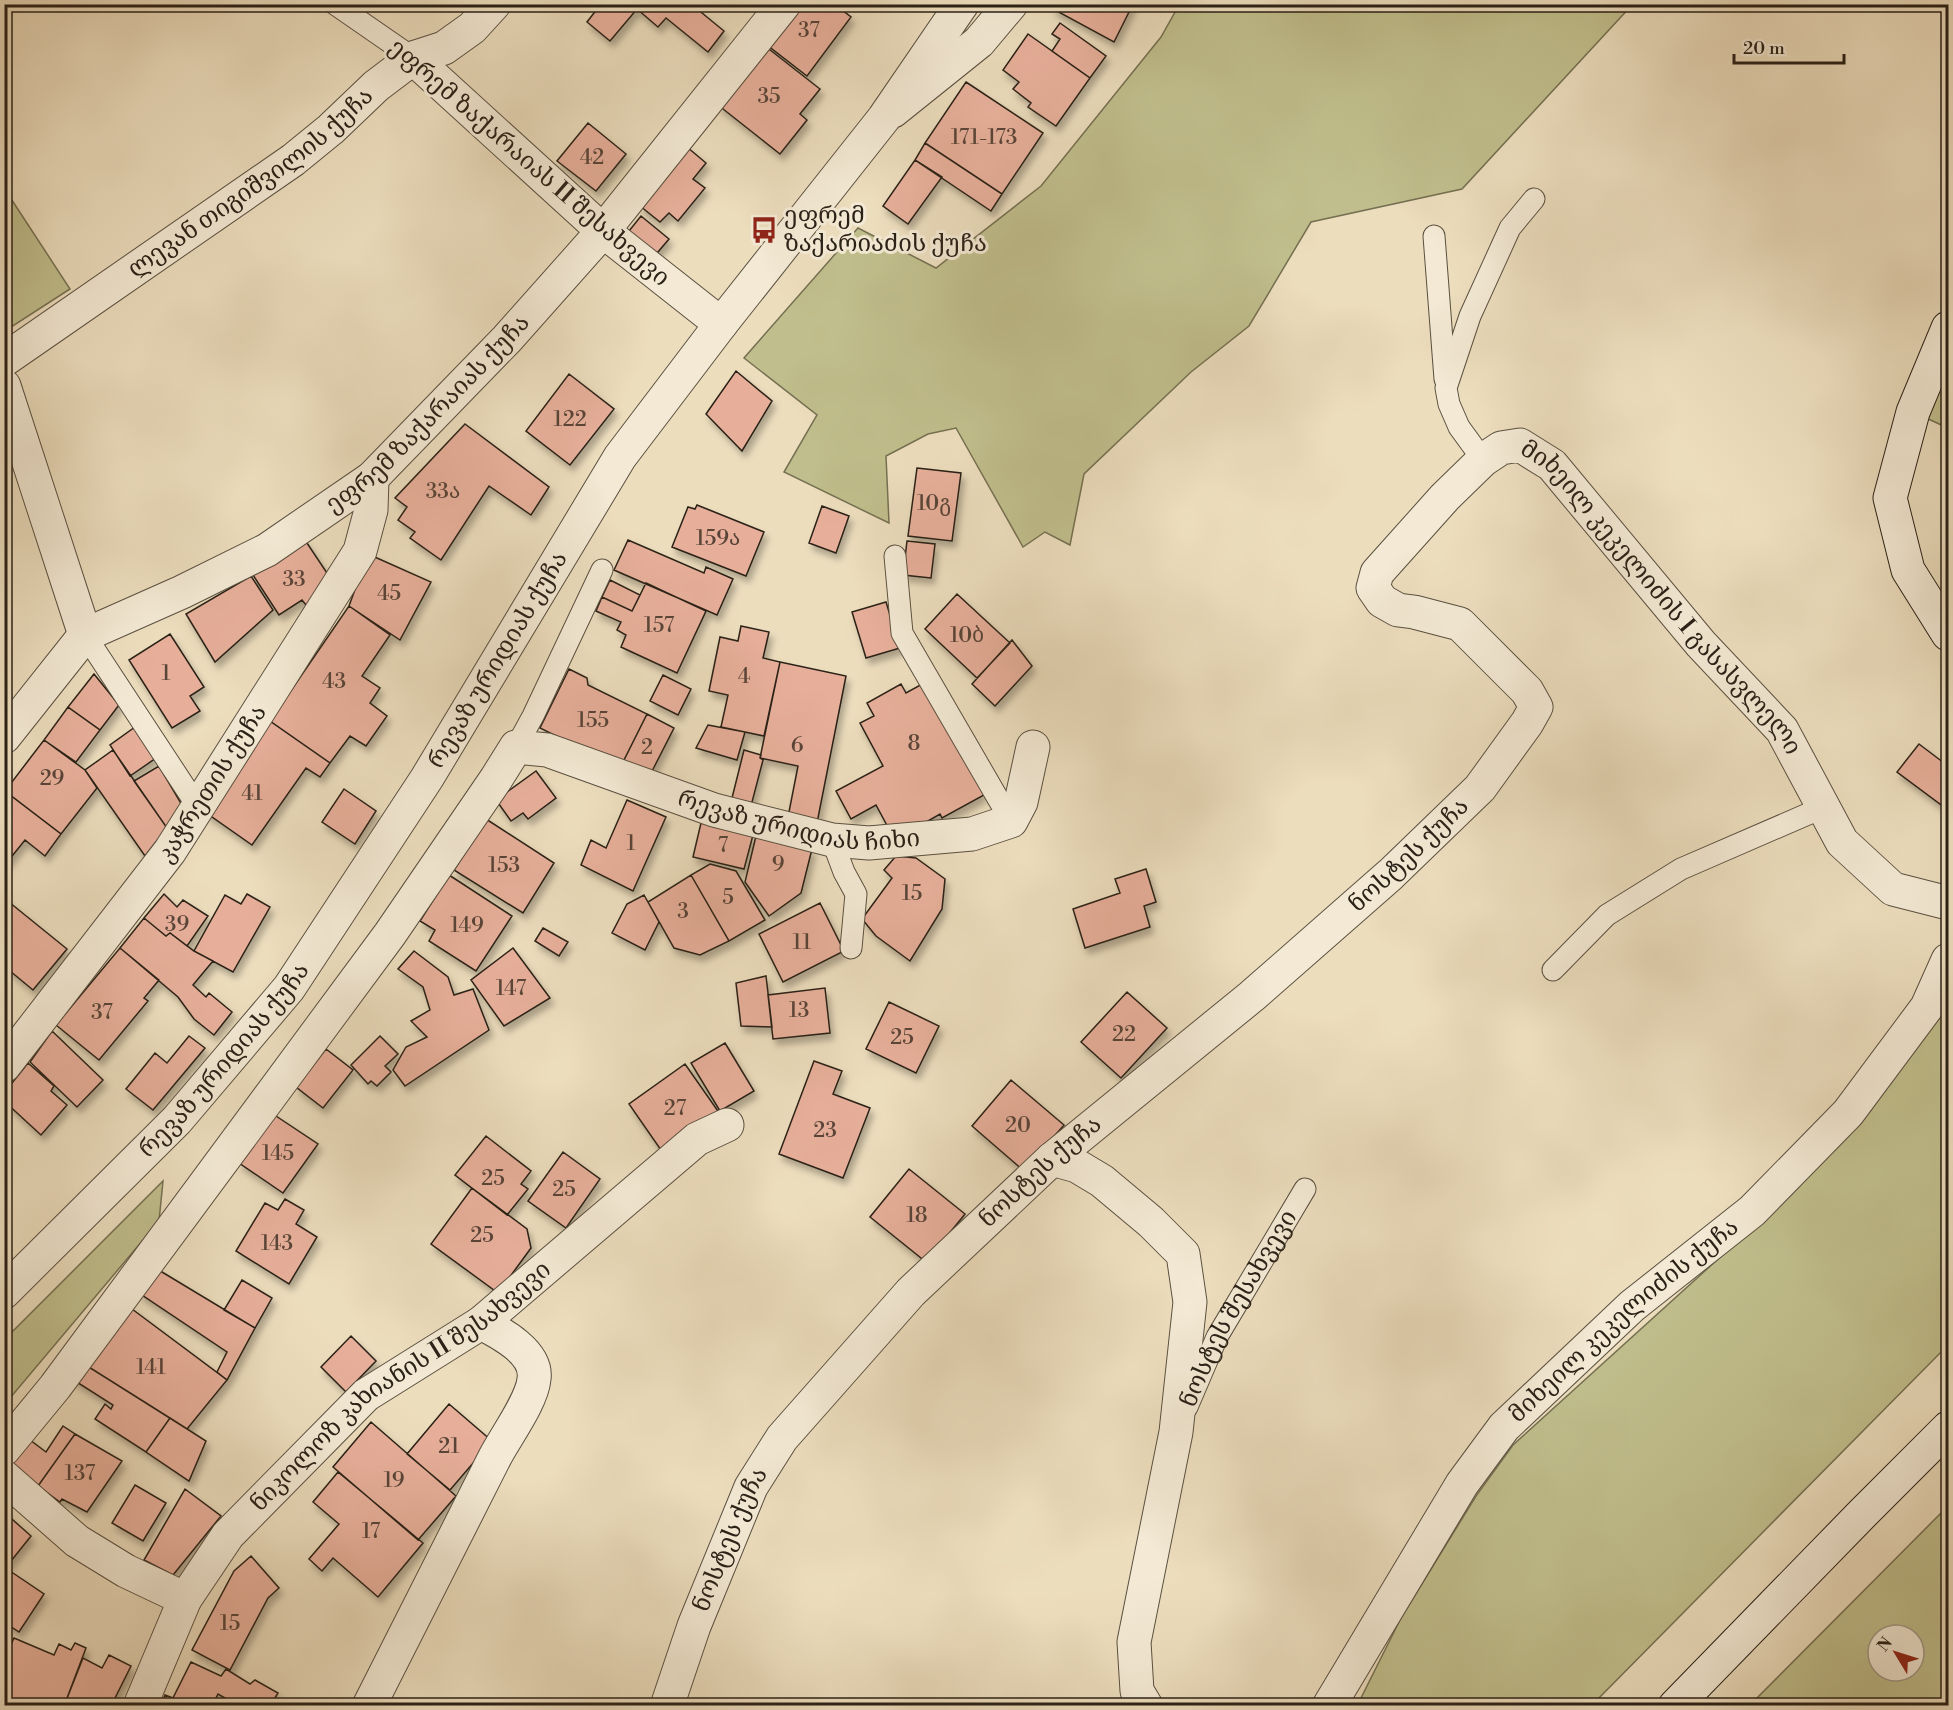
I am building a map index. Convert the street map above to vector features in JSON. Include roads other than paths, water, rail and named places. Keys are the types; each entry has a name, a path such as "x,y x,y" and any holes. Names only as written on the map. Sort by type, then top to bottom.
{"street":[{"name":"ლევან თიგიშვილის ქუჩა","path":"4,360 293,160 331,129 376,86 413,58 444,48 472,28 494,4"},
{"name":"ეფრემ ზაქარაიას ქუჩა","path":"4,737 85,635 182,592 267,549 372,478 507,339 603,231 784,4"},
{"name":"რევაზ ურიდიას ქუჩა","path":"4,1293 177,1120 289,988 427,778 620,458 721,324 884,118 962,4"},
{"path":"884,118 979,42 1011,4"},
{"name":"ეფრემ ზაქარაიას II შესახვევი","path":"413,58 603,231 721,324"},
{"path":"1948,328 1913,412 1890,498 1908,570 1948,634"},
{"path":"4,386 85,635"},
{"name":"მიხეილ კეკელიძის I გასასვლელი","path":"1527,723 1536,708 1527,691 1460,624 1398,610 1383,601 1373,588 1377,573 1445,497 1483,460 1501,448 1520,445 1552,465 1701,644 1782,729 1842,842 1893,889 1948,903"},
{"name":"კაჭრეთის ქუჩა","path":"4,1066 170,851 360,551 371,510 372,478"},
{"name":"ნოსტეს ქუჩა","path":"667,1706 694,1626 751,1487 782,1438 911,1292 1052,1159 1252,996 1390,874 1480,788 1527,723"},
{"name":"რევაზ ურიდიას ქუჩა","path":"4,1449 55,1387 390,934 516,747"},
{"name":"რევაზ ურიდიას ჩიხი","path":"516,747 547,750 714,810 832,840 869,843 972,834 1011,821"},
{"path":"1011,821 1021,802 1033,747"},
{"name":"მიხეილ კეკელიძის ქუჩა","path":"1329,1706 1462,1484 1504,1427 1632,1306 1752,1211 1848,1113 1927,1007 1948,960"},
{"name":"ნიკოლოზ კახიანის II შესახვევი","path":"140,1706 185,1599 228,1535 366,1395 481,1323 697,1139 727,1125"},
{"name":"ნოსტეს შესახვევი","path":"1052,1159 1077,1166 1102,1181 1151,1222 1183,1254 1190,1302 1176,1432 1134,1642 1137,1691 1146,1706"},
{"path":"369,1706 529,1395 535,1378 530,1359 507,1336 481,1323"},
{"path":"1675,1706 1948,1428"},
{"path":"4,1477 77,1541 126,1571 185,1599"}],"lane":[{"name":"ეფრემ ზაქარაიას II შესახვევი","path":"335,4 413,58"},
{"path":"1446,388 1470,316 1510,228 1534,199"},
{"path":"1434,236 1449,404 1459,427 1483,460"},
{"path":"895,556 902,633 1011,821"},
{"name":"რევაზ ურიდიას ქუჩა","path":"516,747 602,570"},
{"path":"85,635 198,807"},
{"path":"1553,970 1607,915 1681,869 1824,807"},
{"path":"832,840 844,872 856,894 851,948"},
{"name":"ნოსტეს შესახვევი","path":"1176,1432 1216,1338 1305,1189"}],"place":[{"name":"ეფრემ ზაქარიაძის ქუჩა","path":"764,230"}]}
